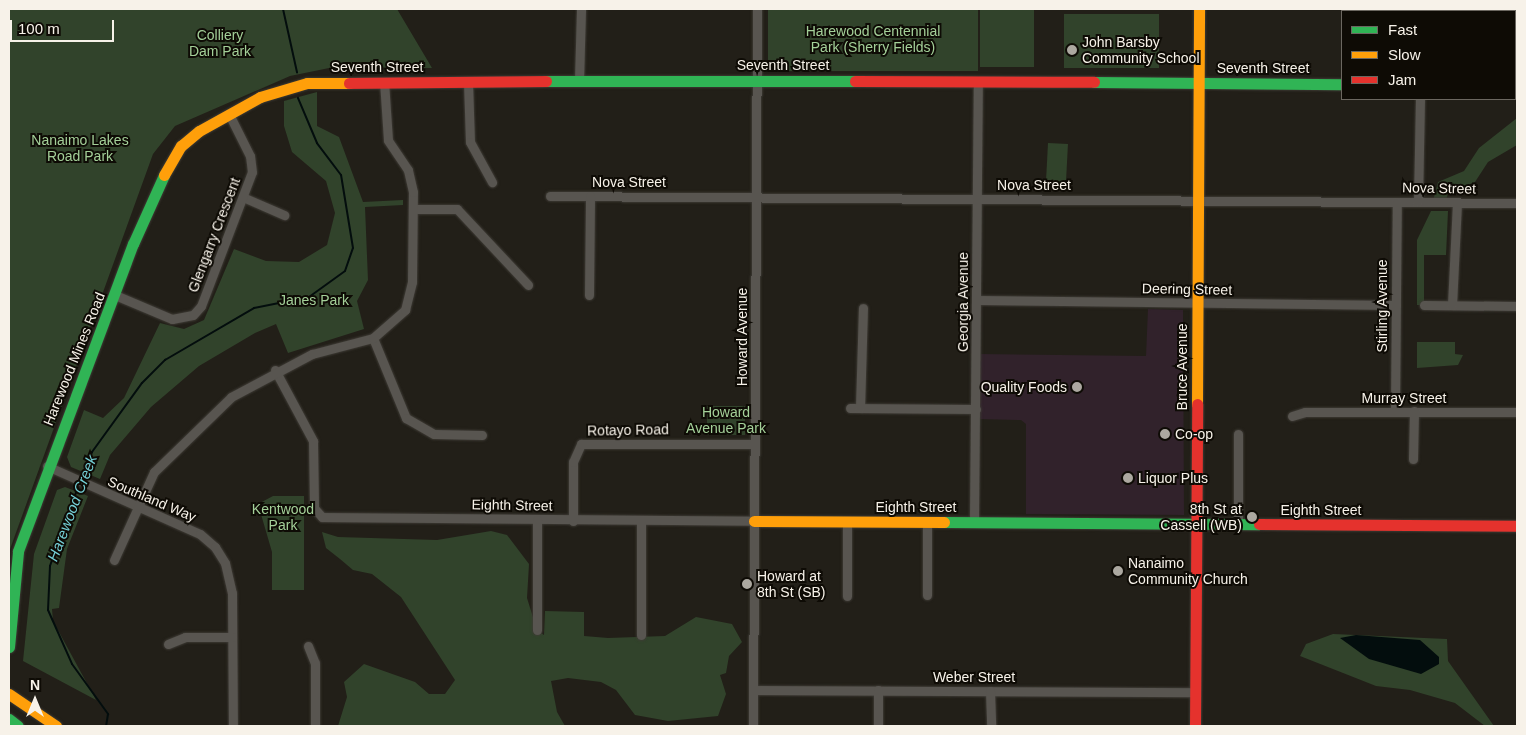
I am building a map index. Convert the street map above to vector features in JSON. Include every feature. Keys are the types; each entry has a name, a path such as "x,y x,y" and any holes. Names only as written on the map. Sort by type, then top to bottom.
{"main road":[{"name":"Bruce Avenue","path":"1195,726 1199,9"},
{"name":"Seventh Street","path":"229,114 260,97 307,83 757,80 1341,84"},
{"name":"Harewood Mines Road","path":"9,647 18,552 46,466 115,295 133,244 176,154 199,131 229,114"},
{"name":"Eighth Street","path":"754,521 1517,526"},
{"path":"9,694 56,726"},
{"path":"9,719 18,726"}],"street":[{"path":"578,81 581,9"},
{"name":"Howard Avenue","path":"753,726 758,9"},
{"name":"Georgia Avenue","path":"974,522 979,199 978,81"},
{"path":"114,560 140,507 154,472 199,425 231,397 276,370 312,354 373,338 405,310 411,292 412,209 408,170 388,140 384,82"},
{"path":"468,82 470,142 492,182"},
{"path":"1418,202 1420,100"},
{"name":"Glengarry Crescent","path":"115,295 172,318 193,315 201,306 245,198 252,172 250,156 229,114"},
{"name":"Nova Street","path":"550,196 1517,203"},
{"path":"589,295 590,196"},
{"path":"245,198 284,215"},
{"name":"Stirling Avenue","path":"1395,411 1397,202"},
{"path":"1452,305 1457,202"},
{"path":"412,209 457,210 528,285"},
{"name":"Deering Street","path":"978,300 1396,305"},
{"path":"1424,305 1517,306"},
{"path":"860,408 863,308"},
{"path":"373,338 406,418 434,434 482,435"},
{"name":"Eighth Street","path":"276,370 312,441 317,513 328,519 754,521"},
{"path":"850,408 976,409"},
{"path":"1413,459 1414,411"},
{"name":"Murray Street","path":"1292,416 1305,412 1517,412"},
{"path":"1238,434 1238,524"},
{"name":"Rotayo Road","path":"573,521 574,453 581,444 755,444"},
{"name":"Southland Way","path":"46,466 200,534 215,547 230,579 233,726"},
{"path":"537,520 537,630"},
{"path":"641,521 641,635"},
{"path":"847,522 847,596"},
{"path":"927,522 927,595"},
{"path":"168,644 185,637 232,637"},
{"path":"308,646 315,663 315,726"},
{"name":"Weber Street","path":"754,690 1195,692"},
{"path":"878,690 878,726"},
{"path":"990,691 990,726"}],"shaded area":[{"path":"1148,309 1183,310 1184,515 1026,514 1026,424 1021,420 978,419 978,354 1146,356"},
{"path":"1356,635 1420,640 1439,657 1439,664 1421,674 1369,659 1340,638"}],"green space":[{"name":"Nanaimo Lakes Road Park","path":"9,9 397,9 432,68 334,67 290,76 175,126 153,154 9,552"},
{"name":"Harewood Centennial Park (Sherry Fields)","path":"768,9 978,9 978,71 768,71"},
{"path":"980,9 1034,9 1034,67 980,67"},
{"path":"1064,14 1159,14 1159,68 1064,68"},
{"name":"Janes Park","path":"317,92 317,126 339,137 363,202 403,200 403,205 365,207 368,280 357,301 364,329 288,353 276,324 255,333 199,366 151,407 110,455 100,479 71,467 67,457 84,410 103,418 124,398 160,323 184,329 204,320 234,249 266,261 299,262 327,245 335,213 326,181 292,152 284,126 284,101"},
{"path":"1517,118 1517,145 1488,162 1475,182 1448,193 1446,201 1433,201 1438,182 1464,171 1479,148"},
{"path":"1048,143 1068,144 1066,189 1046,188"},
{"path":"1431,211 1448,211 1446,255 1424,255 1424,305 1417,305 1417,240"},
{"path":"1417,342 1455,342 1455,354 1463,355 1458,365 1417,368"},
{"name":"Howard Avenue Park","path":"707,406 745,406 745,435 707,435"},
{"path":"65,487 88,496 67,549 59,608 52,609 53,621 96,700 23,661 34,554 57,490"},
{"name":"Kentwood Park","path":"273,496 304,496 304,590 272,590 272,552 258,504"},
{"path":"491,531 507,535 529,564 527,598 537,630 544,635 545,611 584,612 584,636 608,638 665,636 696,617 732,624 742,642 729,656 726,673 720,675 726,694 718,716 668,721 635,715 616,690 601,682 568,678 551,681 557,712 565,726 338,726 347,697 344,682 364,664 415,682 429,694 445,694 455,680 401,597 372,574 353,570 326,548 322,532 338,537 437,540"},
{"path":"1333,634 1447,639 1448,661 1494,726 1485,726 1455,703 1410,690 1376,686 1300,656 1306,644"}],"waterway":[{"name":"Harewood Creek","path":"283,9 297,72"},
{"name":"Harewood Creek","path":"82,477 92,452 142,383 165,360 254,308 309,297 345,271 353,248 341,175 317,143 298,98"},
{"name":"Harewood Creek","path":"79,484 50,566 48,610 72,664 108,714 106,726"}],"traffic: fast":[{"path":"546,81 855,81"},
{"path":"1094,82 1341,84"},
{"path":"9,647 18,551 133,244 164,175"},
{"path":"944,522 1259,524"},
{"path":"9,719 18,726"}],"traffic: slow":[{"path":"1197,404 1199,9"},
{"path":"164,175 181,146 199,131 260,97 307,83 349,83"},
{"path":"754,521 944,522"},
{"path":"9,694 56,726"}],"traffic: jam":[{"path":"349,83 546,81"},
{"path":"855,81 1094,82"},
{"path":"1195,726 1197,404"},
{"path":"1259,524 1517,526"}],"place":[{"name":"John Barsby Community School","path":"1072,50"},
{"name":"Quality Foods","path":"1077,387"},
{"name":"Co-op","path":"1165,434"},
{"name":"Liquor Plus","path":"1128,478"},
{"name":"8th St at Cassell (WB)","path":"1252,517"},
{"name":"Nanaimo Community Church","path":"1118,571"},
{"name":"Howard at 8th St (SB)","path":"747,584"}],"park label":[{"name":"Colliery Dam Park","path":"220,43"}]}
